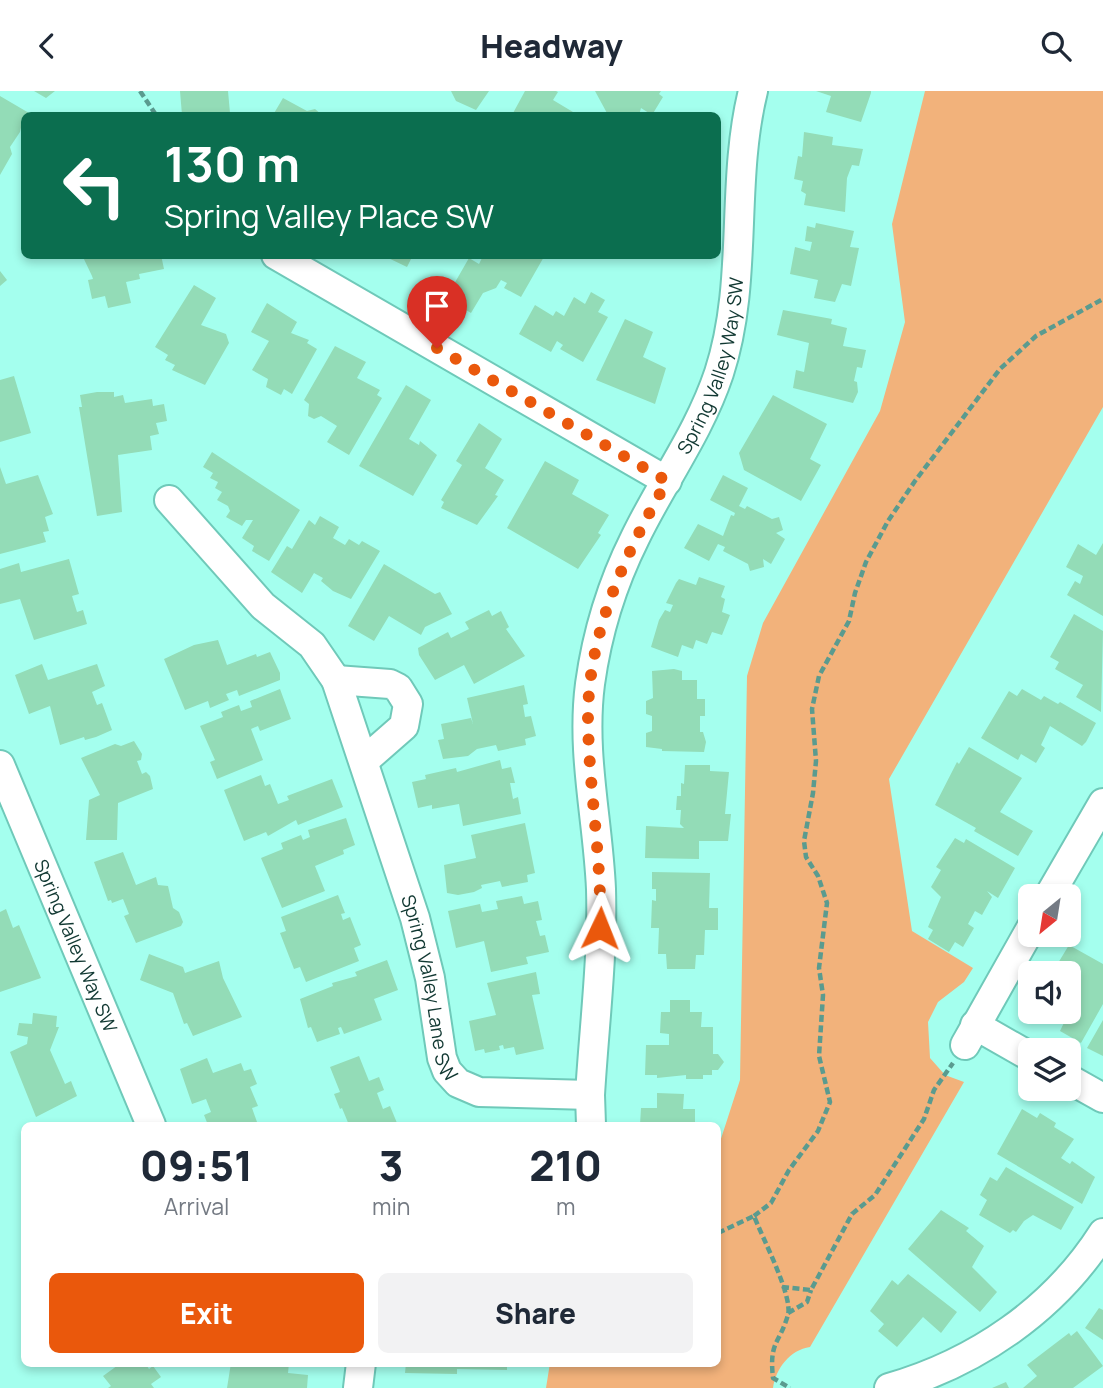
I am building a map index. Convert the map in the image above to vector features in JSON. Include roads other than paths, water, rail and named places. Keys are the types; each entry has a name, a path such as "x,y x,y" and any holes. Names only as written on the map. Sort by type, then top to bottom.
{"street":[{"name":"Spring Valley Way SW","path":"591,1122 601,892 597,826 589,765 590,686 597,639 609,600 636,535 706,405 730,333 736,302 740,163 753,91"},
{"path":"283,259 667,481"},
{"name":"Spring Valley Lane SW","path":"169,499 263,606 312,645 336,680 415,918 430,978 442,1058 447,1072 467,1089 479,1092 590,1095"},
{"path":"336,680 390,684 398,688 408,703 404,726 364,761"},
{"name":"Spring Valley Way SW","path":"0,765 149,1122"},
{"path":"1056,884 1103,803"},
{"path":"1018,1052 970,1035 1020,947"},
{"path":"1081,1086 1103,1098"},
{"path":"889,1388 949,1366 1003,1336 1071,1276 1103,1233"},
{"path":"358,1388 361,1367"}]}
